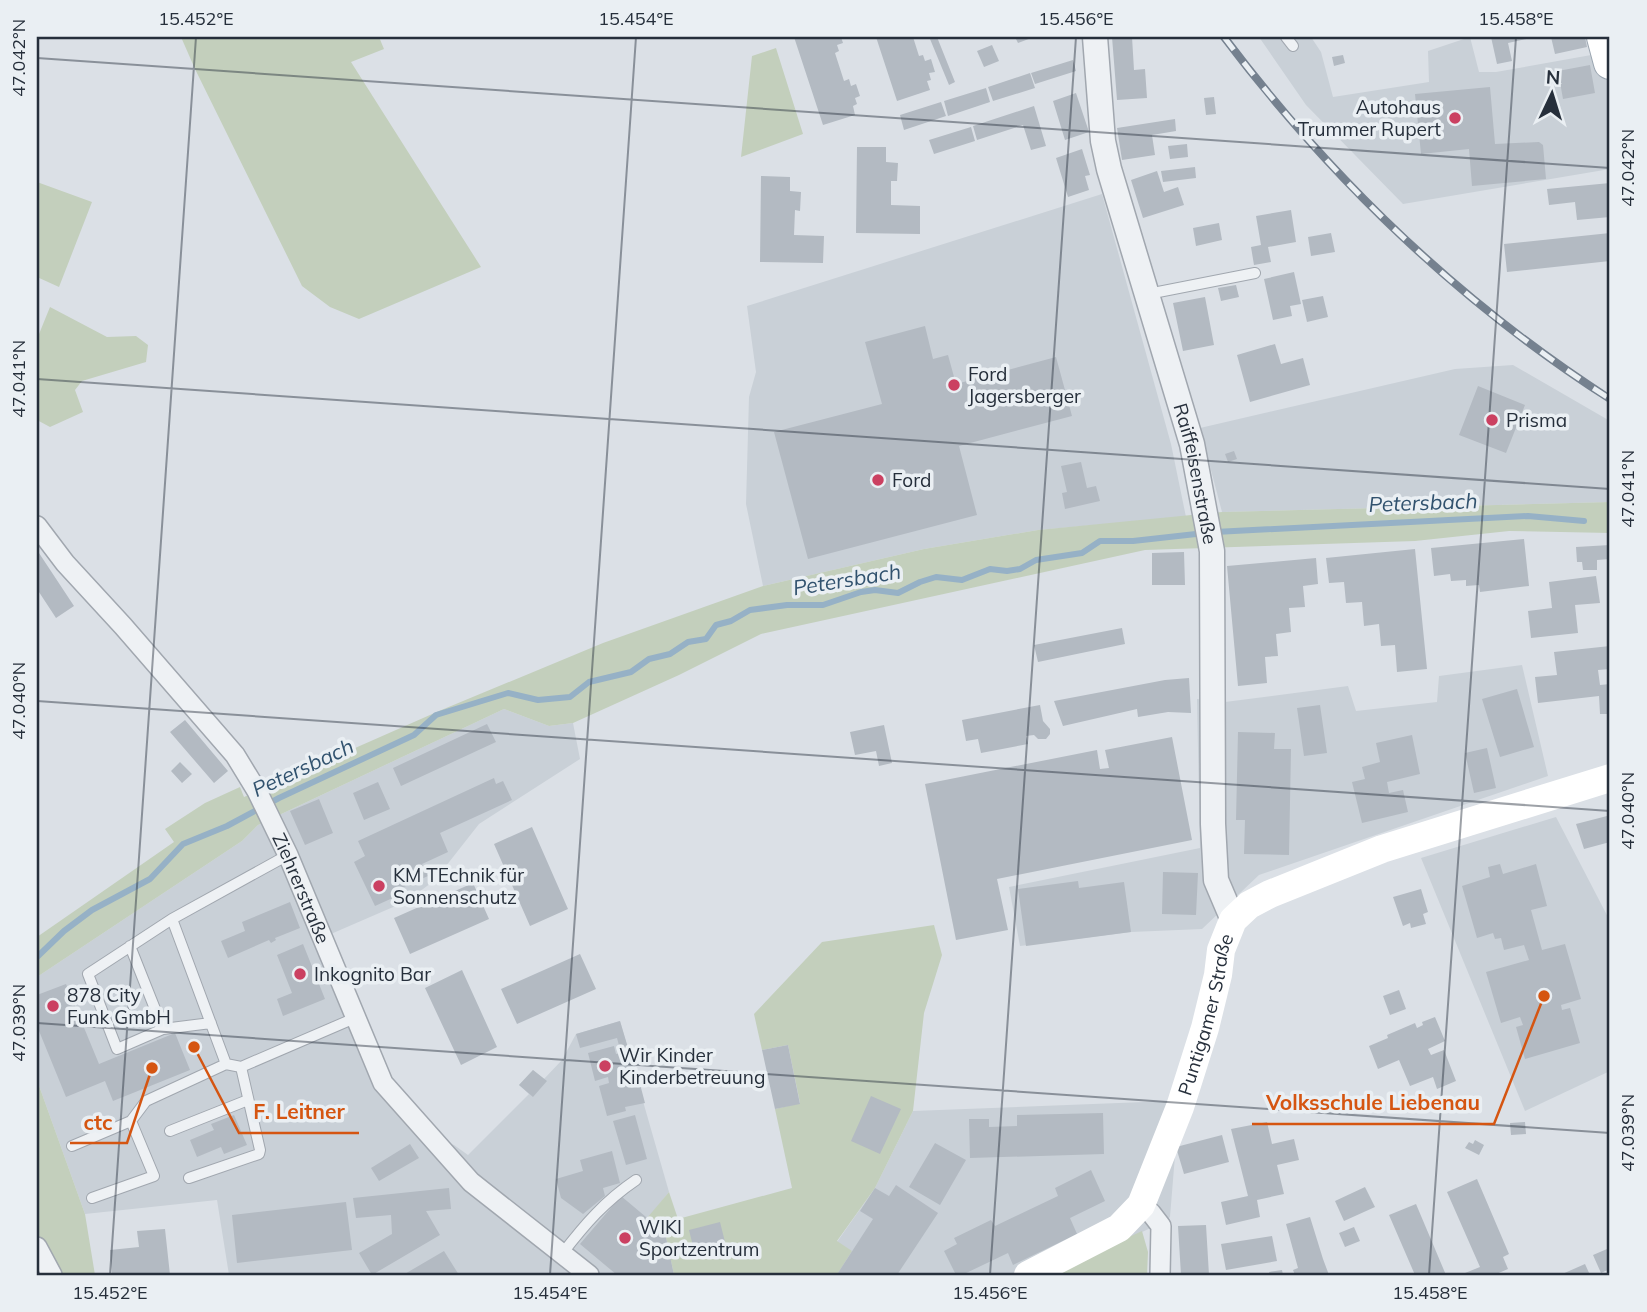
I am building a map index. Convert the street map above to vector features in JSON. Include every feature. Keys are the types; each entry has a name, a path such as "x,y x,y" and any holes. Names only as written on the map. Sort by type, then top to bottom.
{"main road":[{"path":"1604,37 1610,63"},
{"name":"Puntigamer Straße","path":"1028,1275 1119,1228 1141,1205 1180,1107 1205,1028 1221,950 1233,920 1249,905 1382,849 1610,778"}],"street":[{"name":"Raiffeisenstraße","path":"1095,37 1103,141 1109,169 1192,444 1212,551 1213,824 1216,880 1233,920"},
{"name":"Ziehrerstraße","path":"37,526 65,563 235,755 257,791 288,855 383,1083 471,1182 589,1275"},
{"path":"1141,1205 1161,1227 1160,1275"},
{"path":"37,1247 52,1275"}],"lane":[{"path":"1286,37 1293,46"},
{"path":"1148,294 1255,273"},
{"path":"211,1023 163,1029 117,1049 88,974 172,919 288,855"},
{"path":"172,919 226,1064"},
{"path":"130,946 163,1029"},
{"path":"72,1146 131,1121 146,1101 226,1064 241,1067 355,1018"},
{"path":"188,1178 259,1154 241,1067"},
{"path":"170,1132 248,1100"},
{"path":"92,1198 154,1176 131,1121"},
{"path":"562,1254 613,1195 636,1180"}],"shaded area":[{"path":"1259,37 1311,37 1321,52 1333,97 1429,82 1428,51 1470,37 1479,72 1496,72 1608,52 1610,169 1403,204 1306,105"},
{"name":"Ford Jagersberger","path":"1102,194 1171,444 1186,517 1038,530 924,549 763,586 746,504 749,397 756,372 747,306"},
{"path":"1513,365 1610,421 1610,502 1222,512 1200,428 1455,369"},
{"path":"1522,665 1548,776 1259,875 1202,929 1131,932 1020,946 1009,887 1200,848 1197,699 1225,702 1348,686 1356,711 1437,702 1439,676"},
{"path":"504,709 549,726 573,723 580,759 479,824 435,880 407,901 324,937 374,1065 432,1138 454,1145 468,1155 529,1094 519,1085 533,1070 544,1079 562,1060 576,1034 620,1021 669,1192 648,1218 665,1233 674,1275 229,1275 217,1200 85,1214 37,1080 37,977 242,841 258,825"},
{"path":"1556,817 1610,921 1610,1071 1525,1111 1421,858"},
{"path":"1170,1101 1176,1143 1170,1217 1166,1221 1048,1275 838,1273 837,1242 875,1188 913,1111"}],"green space":[{"path":"181,37 379,37 384,49 351,62 481,267 359,319 330,307 302,286"},
{"path":"776,48 803,134 741,157 752,56"},
{"path":"37,182 92,202 59,287 37,277"},
{"path":"50,307 107,337 136,336 148,345 146,362 82,381 75,390 83,412 50,427 37,420 37,339"},
{"path":"1610,502 1610,533 1509,531 1415,541 1145,550 761,634 573,723 549,726 504,709 258,825 242,841 37,977 37,937 174,842 165,829 205,803 240,787 244,797 439,711 603,643 763,586 924,549 1038,530 1222,512"},
{"path":"934,925 942,955 924,1013 913,1111 875,1188 837,1241 852,1251 838,1273 841,1275 674,1275 665,1233 647,1218 669,1192 678,1219 792,1188 775,1109 800,1103 788,1045 762,1050 754,1014 822,942"},
{"path":"37,1080 85,1214 95,1275 59,1275 37,1237"},
{"path":"1142,1231 1148,1252 1147,1275 1048,1275"}],"building":[{"path":"794,37 841,37 843,43 837,45 839,51 835,53 844,81 849,79 851,86 856,84 860,96 855,98 855,115 823,125"},
{"path":"876,37 913,37 919,56 923,55 925,61 931,59 935,72 929,73 931,80 927,81 930,90 897,101"},
{"path":"937,37 955,82 949,85 930,39"},
{"path":"1015,37 1034,37 1018,43"},
{"path":"1112,37 1132,37 1134,70 1145,69 1147,98 1117,100"},
{"path":"1491,37 1531,38 1508,43 1512,61 1497,64"},
{"path":"1551,37 1585,37 1587,47 1555,54"},
{"path":"992,45 999,61 984,67 977,51"},
{"path":"1343,55 1345,63 1334,66 1332,57"},
{"path":"1073,60 1076,71 1035,84 1031,73"},
{"path":"1590,65 1595,93 1563,99 1558,71"},
{"path":"1030,73 1035,88 993,101 988,87"},
{"name":"Autohaus Trummer Rupert","path":"1490,87 1495,144 1539,142 1543,145 1546,179 1472,186 1469,149 1421,154 1415,94"},
{"path":"986,88 990,102 948,116 944,101"},
{"path":"1076,93 1089,132 1065,140 1053,101"},
{"path":"1214,97 1216,114 1206,115 1204,98"},
{"path":"941,102 946,116 904,130 900,115"},
{"path":"1034,106 1046,146 1031,150 1023,125 977,140 973,126"},
{"path":"1175,119 1176,131 1152,135 1155,155 1122,160 1117,128"},
{"path":"971,127 975,141 934,154 929,140"},
{"path":"1187,144 1188,157 1170,159 1168,146"},
{"path":"857,147 886,147 886,162 898,163 897,181 891,181 891,205 920,206 920,234 856,233"},
{"path":"1082,149 1090,175 1085,176 1089,190 1068,197 1056,158"},
{"path":"1195,167 1196,178 1163,182 1161,171"},
{"path":"1157,171 1164,192 1178,187 1184,205 1143,218 1131,180"},
{"path":"761,176 790,177 790,191 801,192 800,211 795,210 794,235 824,236 823,263 760,262"},
{"path":"1610,183 1610,217 1577,220 1575,202 1549,205 1547,189"},
{"path":"1291,210 1296,242 1268,247 1271,262 1254,265 1251,247 1261,245 1256,216"},
{"path":"1219,223 1222,240 1196,246 1193,228"},
{"path":"1331,233 1335,252 1311,256 1308,237"},
{"path":"1610,233 1610,261 1507,272 1504,244"},
{"path":"1294,272 1301,304 1290,306 1292,316 1273,320 1264,279"},
{"path":"1236,285 1239,297 1221,301 1218,288"},
{"path":"1323,296 1328,317 1307,322 1302,300"},
{"path":"1205,297 1214,345 1183,351 1173,303"},
{"name":"Ford","path":"925,326 933,359 948,355 956,384 1056,357 1072,416 959,446 977,515 808,559 774,432 882,404 865,342"},
{"path":"1275,344 1281,364 1303,358 1310,385 1250,402 1237,355"},
{"name":"Prisma","path":"1478,386 1525,405 1506,453 1459,435"},
{"path":"1234,451 1237,459 1228,462 1225,454"},
{"path":"1081,462 1087,488 1096,486 1100,501 1065,509 1062,493 1067,492 1061,466"},
{"path":"1524,539 1529,586 1480,592 1479,585 1466,586 1466,580 1451,581 1450,574 1434,576 1431,548"},
{"path":"1610,545 1610,559 1597,560 1597,570 1583,570 1582,562 1577,562 1576,547"},
{"path":"1415,549 1427,669 1397,672 1395,645 1381,646 1379,624 1364,626 1362,602 1346,603 1344,582 1329,583 1326,558"},
{"path":"37,550 74,606 56,618 37,589"},
{"path":"1184,552 1185,585 1152,585 1152,553"},
{"path":"1316,558 1318,584 1303,586 1305,607 1289,608 1291,632 1276,634 1278,656 1265,657 1267,683 1238,686 1227,566"},
{"path":"1596,576 1600,603 1575,605 1578,633 1531,638 1528,611 1552,608 1549,582"},
{"path":"1122,628 1125,644 1038,662 1034,645"},
{"path":"1610,646 1610,669 1598,670 1600,685 1610,684 1610,714 1600,714 1599,696 1538,703 1535,677 1557,675 1554,652"},
{"path":"1189,678 1191,713 1168,712 1138,717 1137,709 1063,726 1054,701 1165,680"},
{"path":"1517,689 1534,747 1500,757 1482,699"},
{"path":"1040,705 1043,721 1050,729 1046,739 1038,739 1034,735 1026,736 1028,744 981,753 978,739 966,741 962,720"},
{"path":"1320,705 1327,753 1304,756 1297,708"},
{"path":"185,720 228,771 214,783 170,732"},
{"path":"487,724 496,742 401,786 393,768"},
{"path":"884,725 892,763 879,766 876,751 855,755 850,732"},
{"path":"1238,732 1275,733 1274,749 1291,749 1289,855 1244,854 1245,820 1236,820"},
{"path":"1412,735 1420,774 1387,782 1389,793 1403,790 1408,812 1362,823 1352,782 1365,779 1362,767 1380,762 1376,743"},
{"path":"1172,737 1192,840 997,879 1008,930 956,940 925,784 1097,750 1100,769 1109,768 1105,750"},
{"path":"1487,748 1496,788 1474,793 1465,753"},
{"path":"180,762 192,774 182,783 171,771"},
{"path":"494,778 496,784 503,781 512,800 440,833 448,852 422,864 428,876 395,891 397,896 375,906 354,862 365,856 358,841"},
{"path":"378,782 390,809 364,820 353,793"},
{"path":"319,799 333,833 305,845 290,811"},
{"path":"1607,816 1610,842 1584,849 1576,824"},
{"path":"532,827 568,909 530,926 494,844"},
{"path":"1500,864 1503,874 1536,864 1547,906 1531,910 1542,950 1565,944 1581,999 1561,1005 1562,1010 1570,1008 1580,1043 1525,1059 1516,1027 1523,1025 1520,1017 1501,1023 1486,972 1529,960 1524,945 1504,950 1501,938 1495,939 1493,933 1477,938 1462,886 1490,877 1488,867"},
{"path":"1163,872 1198,873 1196,915 1162,914"},
{"path":"1078,881 1079,888 1124,882 1131,932 1026,946 1018,889"},
{"path":"473,883 489,919 410,954 394,918"},
{"path":"1421,889 1428,912 1423,914 1426,924 1411,928 1410,923 1403,926 1393,897"},
{"path":"290,902 300,928 275,938 271,943 269,940 228,958 221,941 245,931 242,922"},
{"name":"Inkognito Bar","path":"303,944 325,999 283,1016 277,999 292,993 277,955"},
{"path":"580,954 596,989 517,1024 501,989"},
{"path":"462,970 497,1047 461,1065 425,988"},
{"path":"66,984 99,1064 175,1033 190,1070 113,1101 105,1081 66,1097 37,1026 37,995"},
{"path":"1399,990 1406,1009 1390,1015 1383,996"},
{"path":"1435,1017 1445,1041 1428,1049 1431,1055 1444,1050 1456,1081 1437,1089 1433,1077 1410,1086 1399,1060 1378,1069 1369,1046 1415,1023 1417,1028 1423,1025 1422,1022"},
{"path":"620,1021 645,1103 625,1107 626,1111 607,1116 599,1086 609,1083 608,1077 595,1081 588,1053 614,1046 616,1054 621,1053 617,1038 580,1048 576,1034"},
{"path":"788,1045 800,1104 775,1109 762,1050"},
{"path":"533,1070 547,1081 533,1097 519,1085"},
{"path":"871,1096 901,1109 880,1154 851,1141"},
{"path":"1103,1113 1104,1154 970,1158 969,1119 989,1119 989,1127 1017,1126 1017,1115"},
{"path":"234,1115 247,1145 224,1154 221,1147 197,1157 190,1140 214,1130 211,1124"},
{"path":"635,1115 647,1159 626,1165 613,1121"},
{"path":"1267,1122 1272,1144 1294,1139 1299,1160 1277,1165 1284,1194 1257,1200 1260,1217 1226,1225 1221,1202 1248,1196 1231,1129"},
{"path":"1525,1122 1526,1134 1511,1135 1510,1123"},
{"path":"1222,1135 1229,1162 1184,1174 1176,1147"},
{"path":"1475,1140 1484,1145 1479,1155 1465,1148 1469,1142 1473,1144"},
{"path":"935,1143 966,1160 940,1205 909,1187"},
{"path":"410,1144 419,1158 379,1181 371,1168"},
{"path":"612,1151 620,1183 603,1188 605,1196 583,1214 561,1198 556,1179 583,1171 580,1160"},
{"path":"1091,1170 1105,1201 1070,1218 1077,1234 1013,1265 1008,1253 962,1275 956,1275 944,1251 957,1244 954,1238 991,1220 995,1226 1058,1196 1055,1188"},
{"path":"1477,1179 1509,1254 1503,1257 1508,1269 1494,1275 1460,1275 1480,1267 1447,1192"},
{"path":"896,1185 938,1213 897,1275 841,1275 838,1273 873,1219 860,1211 875,1188 889,1196"},
{"path":"1365,1187 1375,1207 1344,1221 1335,1201"},
{"path":"449,1188 451,1209 426,1211 440,1235 372,1275 359,1253 392,1234 391,1215 356,1218 353,1198"},
{"name":"WIKI Sportzentrum","path":"621,1196 665,1233 674,1275 617,1275 580,1244"},
{"path":"346,1202 352,1250 237,1263 232,1215"},
{"path":"1416,1204 1446,1275 1415,1275 1389,1215"},
{"path":"1310,1217 1329,1275 1295,1275 1293,1270 1298,1268 1286,1224"},
{"path":"720,1222 725,1242 694,1250 689,1230"},
{"path":"1206,1225 1209,1275 1181,1275 1178,1226"},
{"path":"1354,1227 1360,1241 1345,1247 1339,1233"},
{"path":"165,1229 170,1275 112,1275 110,1250 139,1247 137,1231"},
{"path":"1272,1236 1277,1261 1226,1270 1221,1244"},
{"path":"1607,1249 1610,1269 1601,1273 1593,1255"},
{"path":"444,1251 459,1275 403,1275"},
{"path":"1585,1264 1590,1275 1560,1275"},
{"path":"1282,1270 1283,1275 1270,1275 1269,1272"}],"waterway":[{"name":"Petersbach","path":"1215,532 1528,516 1584,521"},
{"name":"Petersbach","path":"37,957 64,931 92,910 150,879 183,844 227,826 279,798 414,735 436,715 508,693 538,700 570,697 589,682 631,672 649,659 670,654 688,642 706,639 716,625 731,621 750,610 787,605 823,605 861,592 875,590 898,593 936,577 962,580 990,569 1020,569 1036,560 1082,553 1100,541 1133,541 1205,533"}],"railway":[{"path":"1224,37 1265,90 1309,140 1401,235 1501,322 1610,399"}],"place":[{"name":"Autohaus Trummer Rupert","path":"1455,118"},
{"name":"Ford Jagersberger","path":"954,385"},
{"name":"Prisma","path":"1492,420"},
{"name":"Ford","path":"878,480"},
{"name":"KM TEchnik für Sonnenschutz","path":"379,886"},
{"name":"Inkognito Bar","path":"300,974"},
{"name":"Volksschule Liebenau","path":"1544,996"},
{"name":"878 City Funk GmbH","path":"53,1006"},
{"name":"F. Leitner","path":"194,1047"},
{"name":"Wir Kinder Kinderbetreuung","path":"605,1066"},
{"name":"ctc","path":"152,1068"},
{"name":"WIKI Sportzentrum","path":"625,1238"}]}
